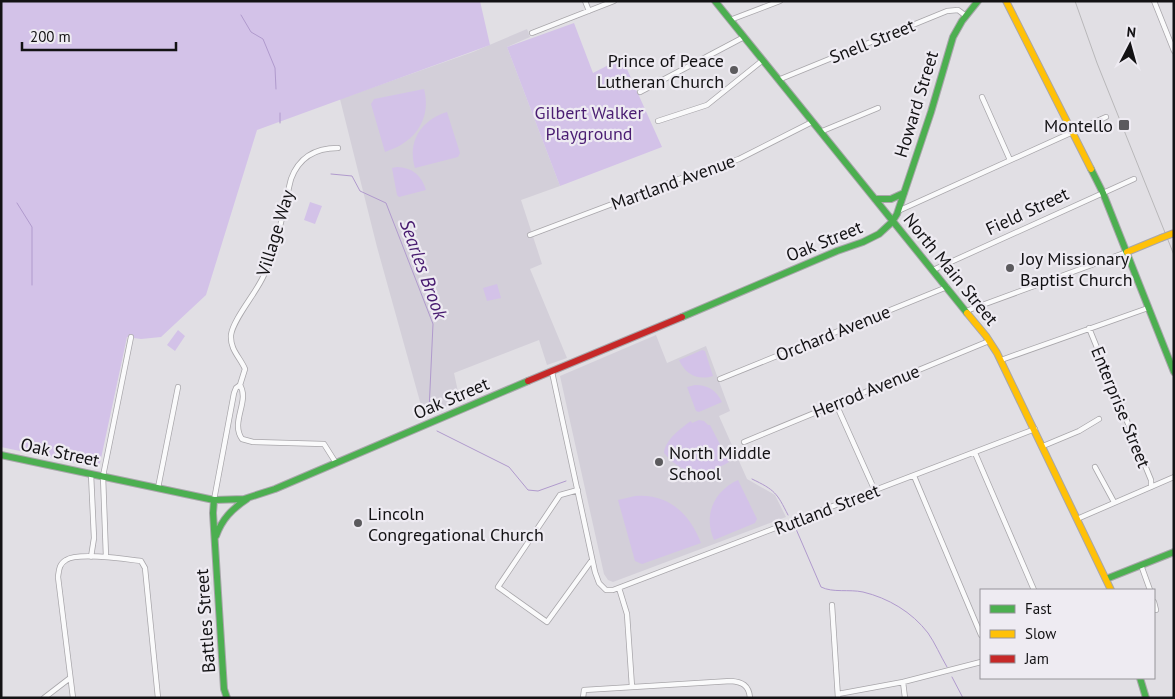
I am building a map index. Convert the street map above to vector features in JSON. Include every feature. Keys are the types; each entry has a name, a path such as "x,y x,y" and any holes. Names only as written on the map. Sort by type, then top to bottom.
{"main road":[{"name":"North Main Street","path":"715,1 989,341 1001,360 1035,429 1111,589"},
{"name":"Howard Street","path":"893,222 931,112 951,42 956,31 978,1"},
{"path":"1006,1 1102,193 1174,372"},
{"path":"875,199 888,200 897,198 904,193"},
{"name":"Oak Street","path":"1,454 214,500 249,498 873,237 884,231 893,222"},
{"path":"1127,252 1174,233"},
{"name":"Battles Street","path":"214,542 218,527 226,516 249,498"},
{"name":"Battles Street","path":"214,500 212,513 224,689 227,698"},
{"path":"1106,579 1174,552"},
{"path":"1140,679 1143,697"}],"street":[{"path":"586,1 589,11"},
{"path":"532,33 614,1"},
{"path":"730,20 780,1"},
{"path":"1154,1 1174,51"},
{"name":"Snell Street","path":"778,80 947,11 958,10 966,16"},
{"path":"640,92 744,37"},
{"path":"658,121 707,105 762,60"},
{"path":"982,97 1010,160"},
{"path":"820,132 878,108"},
{"path":"898,211 1106,117"},
{"name":"Martland Avenue","path":"530,235 676,180 739,159 812,122"},
{"name":"Village Way","path":"336,463 324,444 254,442 242,439 237,429 242,395 240,385 245,370 233,350 231,342 235,322 258,288 270,261 292,176 300,163 312,153 326,148 338,148"},
{"name":"Field Street","path":"933,270 1134,179"},
{"path":"966,311 1127,252"},
{"name":"Orchard Avenue","path":"720,379 947,287"},
{"path":"1001,360 1148,308"},
{"name":"Enterprise Street","path":"1089,328 1151,480 1151,487"},
{"path":"106,557 103,476 131,337"},
{"name":"Herrod Avenue","path":"744,442 989,341"},
{"path":"552,372 595,572 602,588 606,590 619,588 627,614 632,687"},
{"path":"214,500 236,388 240,385"},
{"path":"158,488 178,387"},
{"path":"836,404 875,491"},
{"path":"1043,446 1079,431 1099,419"},
{"name":"Rutland Street","path":"619,588 1035,429"},
{"path":"975,453 1034,589"},
{"path":"1096,467 1114,502"},
{"path":"91,474 94,538 91,557"},
{"path":"914,476 980,633"},
{"path":"1077,519 1174,477"},
{"path":"578,490 560,495 498,587 547,622 592,560"},
{"path":"73,698 58,577 59,567 64,561 72,557 106,557 141,561 145,568 158,698"},
{"path":"1141,565 1150,589"},
{"path":"832,605 838,696 980,662"},
{"path":"1155,606 1156,610"},
{"path":"44,698 70,678"},
{"path":"583,698 584,690 731,681 740,682 745,685 750,698"},
{"path":"903,682 905,698"}],"shaded area":[{"path":"527,29 530,37 507,47 560,186 521,200 542,264 530,269 567,358 547,365 539,340 454,373 460,401 424,416 377,247 340,99 473,52"},
{"name":"North Middle School","path":"656,335 667,363 706,346 730,411 719,416 747,479 775,495 786,517 613,582 608,580 604,574 560,376"}],"green space":[{"path":"1,1 480,1 490,45 257,130 206,295 161,337 141,339 127,337 100,463 95,467 1,447"},
{"name":"Gilbert Walker Playground","path":"574,23 593,73 622,58 662,147 560,186 507,47"},
{"path":"424,89 425,111 418,129 404,143 385,152 371,104 374,99"},
{"path":"447,112 460,153 458,157 415,168 413,149 418,133 430,120"},
{"path":"402,167 416,173 422,180 426,190 399,197 392,168"},
{"path":"310,202 322,206 315,224 304,220"},
{"path":"497,284 501,298 487,301 483,288"},
{"path":"178,330 185,336 175,351 167,345"},
{"path":"702,350 705,351 713,376 702,378 688,373 679,360"},
{"path":"695,385 711,389 722,402 699,412 696,411 687,387"},
{"path":"699,420 710,425 729,462 712,470 686,470 671,461 664,453 665,448 678,431 691,421 692,423"},
{"path":"738,480 757,519 755,523 714,540 710,522 710,513 713,505 723,490"},
{"path":"635,496 658,498 676,507 691,523 701,543 642,564 635,561 618,500"}],"waterway":[{"name":"Searles Brook","path":"241,15 251,32 263,39 275,68 276,89"},
{"name":"Searles Brook","path":"280,113 280,123"},
{"name":"Searles Brook","path":"331,174 352,176 360,191 386,203 433,324 429,411"},
{"path":"17,203 32,227 32,285"},
{"name":"Searles Brook","path":"437,431 509,467 528,490 538,491 566,481"},
{"name":"Searles Brook","path":"752,479 766,486 774,493 788,515"},
{"name":"Searles Brook","path":"796,529 821,587 831,590 863,592 890,602 907,612 928,633 947,667"},
{"name":"Searles Brook","path":"952,677 963,698"}],"railway":[{"path":"1075,1 1097,63 1174,255"}],"traffic: fast":[{"path":"715,1 967,313"},
{"path":"682,317 837,251 863,242 879,234 892,222 897,214 931,112 953,37 962,21 978,1"},
{"path":"1091,169 1103,193 1174,372"},
{"path":"875,199 891,199 904,193"},
{"path":"1,455 214,500 244,499 275,489 528,381"},
{"path":"216,536 221,524 228,515 247,499"},
{"path":"214,500 213,513 224,689 227,698"},
{"path":"1106,579 1174,552"},
{"path":"1140,679 1146,698"}],"traffic: slow":[{"path":"1006,1 1091,169"},
{"path":"1161,238 1174,233"},
{"path":"1127,252 1161,238"},
{"path":"967,313 997,353 1111,589"}],"traffic: jam":[{"path":"528,381 682,317"}],"place":[{"name":"Prince of Peace Lutheran Church","path":"734,70"},
{"name":"Montello","path":"1124,125"},
{"name":"Joy Missionary Baptist Church","path":"1010,268"},
{"name":"North Middle School","path":"659,462"},
{"name":"Lincoln Congregational Church","path":"358,523"}]}
